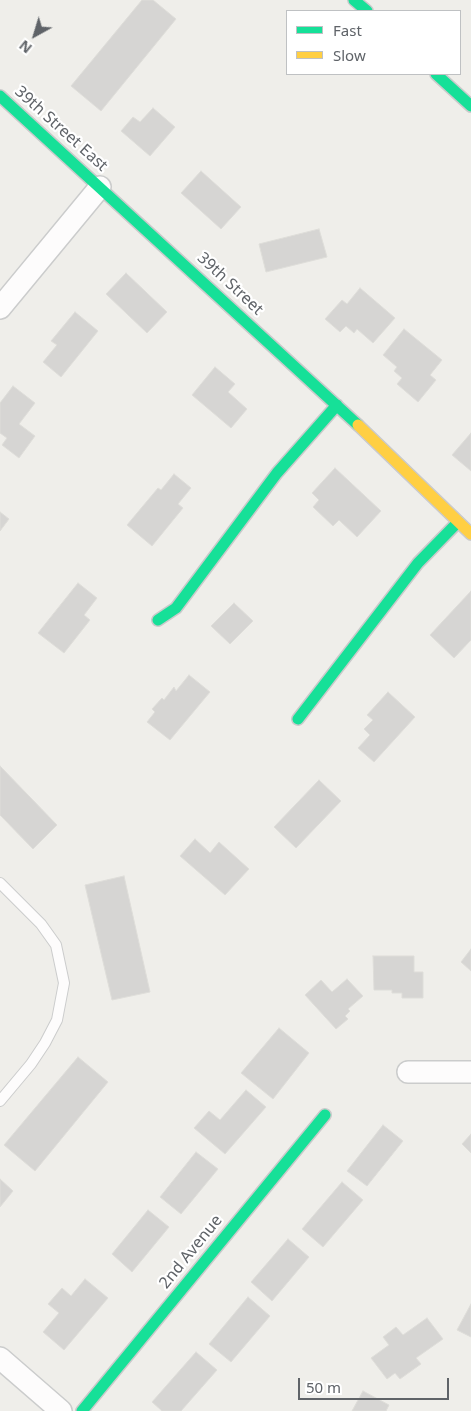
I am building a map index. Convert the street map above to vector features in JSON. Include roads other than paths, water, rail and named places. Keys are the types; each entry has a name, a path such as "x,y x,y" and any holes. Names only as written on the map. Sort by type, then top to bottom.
{"main road":[{"path":"354,0 365,10"},
{"path":"437,75 471,106"},
{"name":"39th Street East","path":"0,96 100,187"},
{"name":"39th Street","path":"100,187 337,406 471,534"},
{"path":"158,620 176,608 277,473 337,406"},
{"path":"298,719 418,563 458,522"},
{"name":"2nd Avenue","path":"82,1411 325,1114"}],"street":[{"path":"0,308 100,187"},
{"path":"408,1072 471,1072"},
{"path":"0,1358 62,1411"}],"lane":[{"path":"0,882 41,924 56,945 64,983 57,1020 45,1043 31,1064 0,1101"}]}
